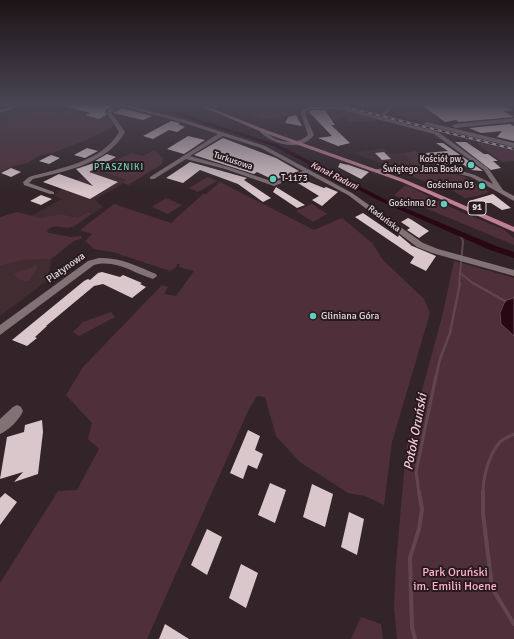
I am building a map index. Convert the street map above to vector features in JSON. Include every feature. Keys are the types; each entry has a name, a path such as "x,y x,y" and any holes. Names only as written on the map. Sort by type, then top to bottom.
{"main road":[{"name":"91","path":"272,134 297,143 307,144 403,173 514,224"},
{"name":"91","path":"280,134 422,188 514,230"}],"street":[{"path":"52,193 26,184 26,182 31,178 84,162 104,152 118,139 121,134"},
{"path":"152,178 222,134"},
{"name":"Raduńska","path":"222,134 264,146 308,170 350,194 420,245 466,260 514,272"},
{"path":"265,134 274,141"},
{"path":"307,144 311,134"},
{"path":"437,134 481,165 492,176 500,190"},
{"path":"469,134 514,145"},
{"path":"264,146 274,141 297,143"},
{"name":"Turkusowa","path":"186,156 274,184 308,170"},
{"path":"403,173 448,168 473,176 514,199"},
{"path":"376,171 390,170"},
{"path":"473,176 492,176"},
{"name":"Platynowa","path":"0,331 91,263 110,259 153,276"},
{"path":"0,428 17,411"}],"shaded area":[{"path":"384,148 391,154 403,153 415,166 392,167 353,153"},
{"path":"96,170 127,181 95,200 103,207 92,214 88,212 78,218 61,214 40,218 31,216 62,199 54,195 62,189 60,188"},
{"path":"51,259 48,280 0,316 0,266 23,260"},
{"path":"514,298 514,336 501,324 500,313 505,301"}],"green space":[{"path":"0,134 99,134 53,153 41,155 27,163 14,166 0,172"},
{"path":"478,142 514,151 514,161 502,162 477,144"},
{"path":"154,150 163,158 162,164 128,185 123,183 126,180 96,170 131,153 143,156"},
{"path":"416,151 428,166 415,166 403,153"},
{"path":"443,170 465,177 489,192 478,196 465,198 450,189 418,179 408,174 410,172"},
{"path":"208,177 217,181 198,192 189,188"},
{"path":"220,182 314,230 342,218 372,243 383,260 424,299 430,313 392,442 384,505 365,496 348,493 300,462 276,436 265,397 257,396 248,411 147,639 0,639 0,583 58,491 77,490 99,449 88,439 92,423 66,395 83,367 162,285 168,287 164,294 176,296 194,271 179,267 180,264 177,264 176,267 170,271 113,252 93,249 85,241 92,234 80,230 114,204 171,223 203,194 206,194"},
{"path":"406,185 463,213 503,229 514,238 514,245 394,195"},
{"path":"166,198 182,205 168,214 152,207"},
{"path":"312,204 327,214 313,222 296,211"},
{"path":"17,212 40,218 61,214 78,218 88,212 92,214 72,227 53,227 47,231 49,233 71,237 81,236 82,238 74,241 51,259 23,260 0,266 0,217"},
{"name":"Park Oruński im. Emilii Hoene","path":"454,261 514,278 514,639 397,639 394,607 396,564 406,449 442,317"},
{"path":"38,266 29,281 20,280 14,274"},
{"path":"111,312 115,317 79,336 73,332 83,322"},
{"path":"361,617 381,624 383,639 351,639"}],"building":[{"path":"147,134 162,134 153,139 143,136"},
{"path":"330,134 340,134 350,143 338,146 318,138 332,136"},
{"path":"500,134 514,134 514,141 497,137"},
{"path":"188,136 205,140 184,154 167,149"},
{"path":"223,138 276,158 299,171 274,180 257,172 254,174 194,155"},
{"path":"455,142 466,142 484,154 488,154 498,161 493,161 501,168 491,170"},
{"path":"436,143 443,143 483,171 471,170 461,163 438,165 425,153 448,151"},
{"path":"87,148 98,151 85,158 74,155"},
{"path":"384,152 391,159 382,160 375,153"},
{"path":"107,154 116,157 89,172 118,182 90,199 43,182 59,174 93,186 76,169 97,162 95,161"},
{"path":"51,155 60,158 49,164 39,161"},
{"path":"190,162 247,178 244,180 271,198 263,202 238,184 200,170 183,183 166,178"},
{"path":"340,163 369,172 361,179 338,167"},
{"path":"11,168 21,172 11,177 1,173"},
{"path":"299,178 338,192 322,206 312,200 319,196 293,180"},
{"path":"276,187 305,205 297,208 273,192"},
{"path":"493,194 511,208 502,210 491,203 470,203 469,201"},
{"path":"41,195 52,199 41,205 30,201"},
{"path":"363,213 398,237 399,235 410,245 436,256 426,271 410,263 414,257 355,217"},
{"path":"408,218 429,231 419,238 407,230 410,228 401,222"},
{"path":"102,272 120,277 123,275 142,283 140,284 146,287 132,298 103,284 94,286 46,326 35,337 37,338 27,346 12,340 84,281 88,279 90,280 98,273"},
{"path":"42,420 43,432 38,474 14,482 23,472 0,479 7,437 24,432 25,425"},
{"path":"248,430 260,436 255,450 263,454 257,469 248,465 243,479 230,473"},
{"path":"270,483 286,490 275,523 258,515"},
{"path":"312,484 333,494 325,527 303,517"},
{"path":"5,493 17,502 0,525 0,498"},
{"path":"349,512 364,519 357,555 341,547"},
{"path":"207,529 222,537 207,575 191,565"},
{"path":"241,564 258,573 246,608 229,598"},
{"path":"165,624 189,639 159,639"}],"waterway":[{"name":"Kanał Raduni","path":"240,134 275,145 384,201 493,248 514,255"},
{"name":"Potok Oruński","path":"456,232 462,238 463,242 460,273"},
{"name":"Potok Oruński","path":"459,284 460,273"},
{"path":"460,273 474,284"},
{"name":"Potok Oruński","path":"436,377 440,359 450,333 460,283"},
{"path":"473,283 505,301"},
{"name":"Potok Oruński","path":"419,493 416,472 436,376"},
{"path":"483,493 485,473 496,447 500,442 514,434"},
{"name":"Potok Oruński","path":"415,639 412,627 410,558 419,529 422,509 419,492"},
{"path":"483,493 483,513 492,588 514,624"}],"railway":[{"path":"453,134 514,149"}],"place":[{"name":"Kościół pw. Świętego Jana Bosko","path":"471,165"},
{"name":"T-1173","path":"273,179"},
{"name":"Gościnna 03","path":"482,186"},
{"name":"Gościnna 02","path":"444,204"},
{"name":"Gliniana Góra","path":"313,316"}],"district":[{"name":"PTASZNIKI","path":"119,168"}]}
